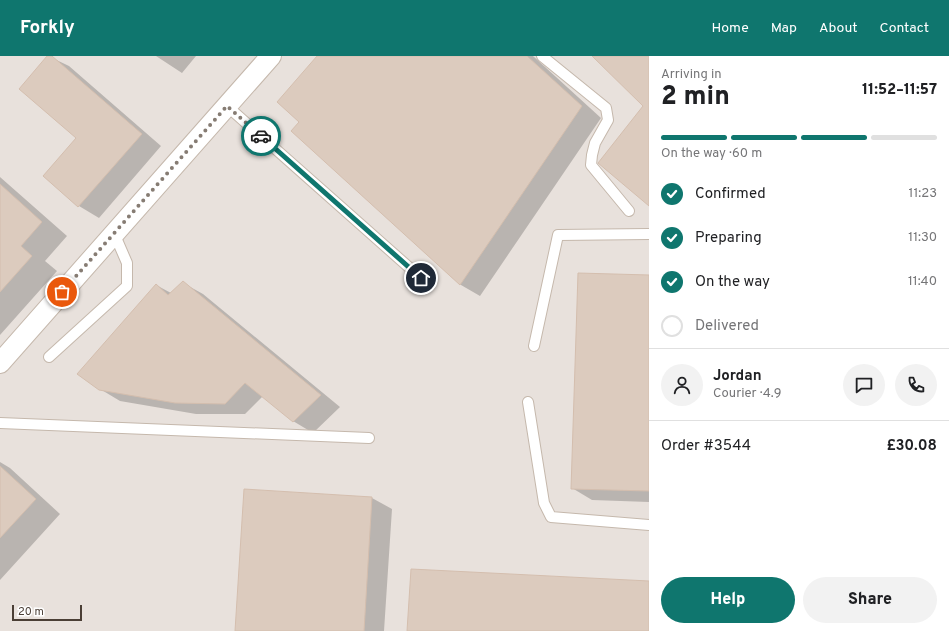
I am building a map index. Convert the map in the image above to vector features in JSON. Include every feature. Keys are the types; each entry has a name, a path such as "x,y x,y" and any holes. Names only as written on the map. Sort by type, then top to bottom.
{"street":[{"path":"0,363 270,56"}],"lane":[{"path":"542,56 606,108 608,120 595,143 591,165 629,211"},
{"path":"227,106 421,278"},
{"path":"49,358 127,286 127,263 114,233"},
{"path":"534,346 558,235 649,234"},
{"path":"528,402 544,503 551,517 649,525"},
{"path":"0,423 369,438"}],"shaded area":[{"path":"0,56 649,56 649,631 0,631"}],"building":[{"path":"47,56 52,56 142,134 78,207 43,176 76,138 19,89"},
{"path":"317,56 527,56 582,106 460,285 291,131 299,122 277,102"},
{"path":"592,56 649,56 649,206 598,163 643,106"},
{"path":"0,184 42,222 21,246 32,256 0,292"},
{"path":"578,273 649,275 649,491 571,489"},
{"path":"183,281 321,395 293,422 245,383 225,404 175,403 99,390 77,374 156,284 168,295"},
{"path":"0,466 36,499 0,538"},
{"path":"244,489 372,497 364,631 235,631"},
{"path":"411,569 649,581 649,631 407,631"}],"way so far":[{"path":"62,292 227,106 261,136"}],"route":[{"path":"261,136 421,278"}]}
